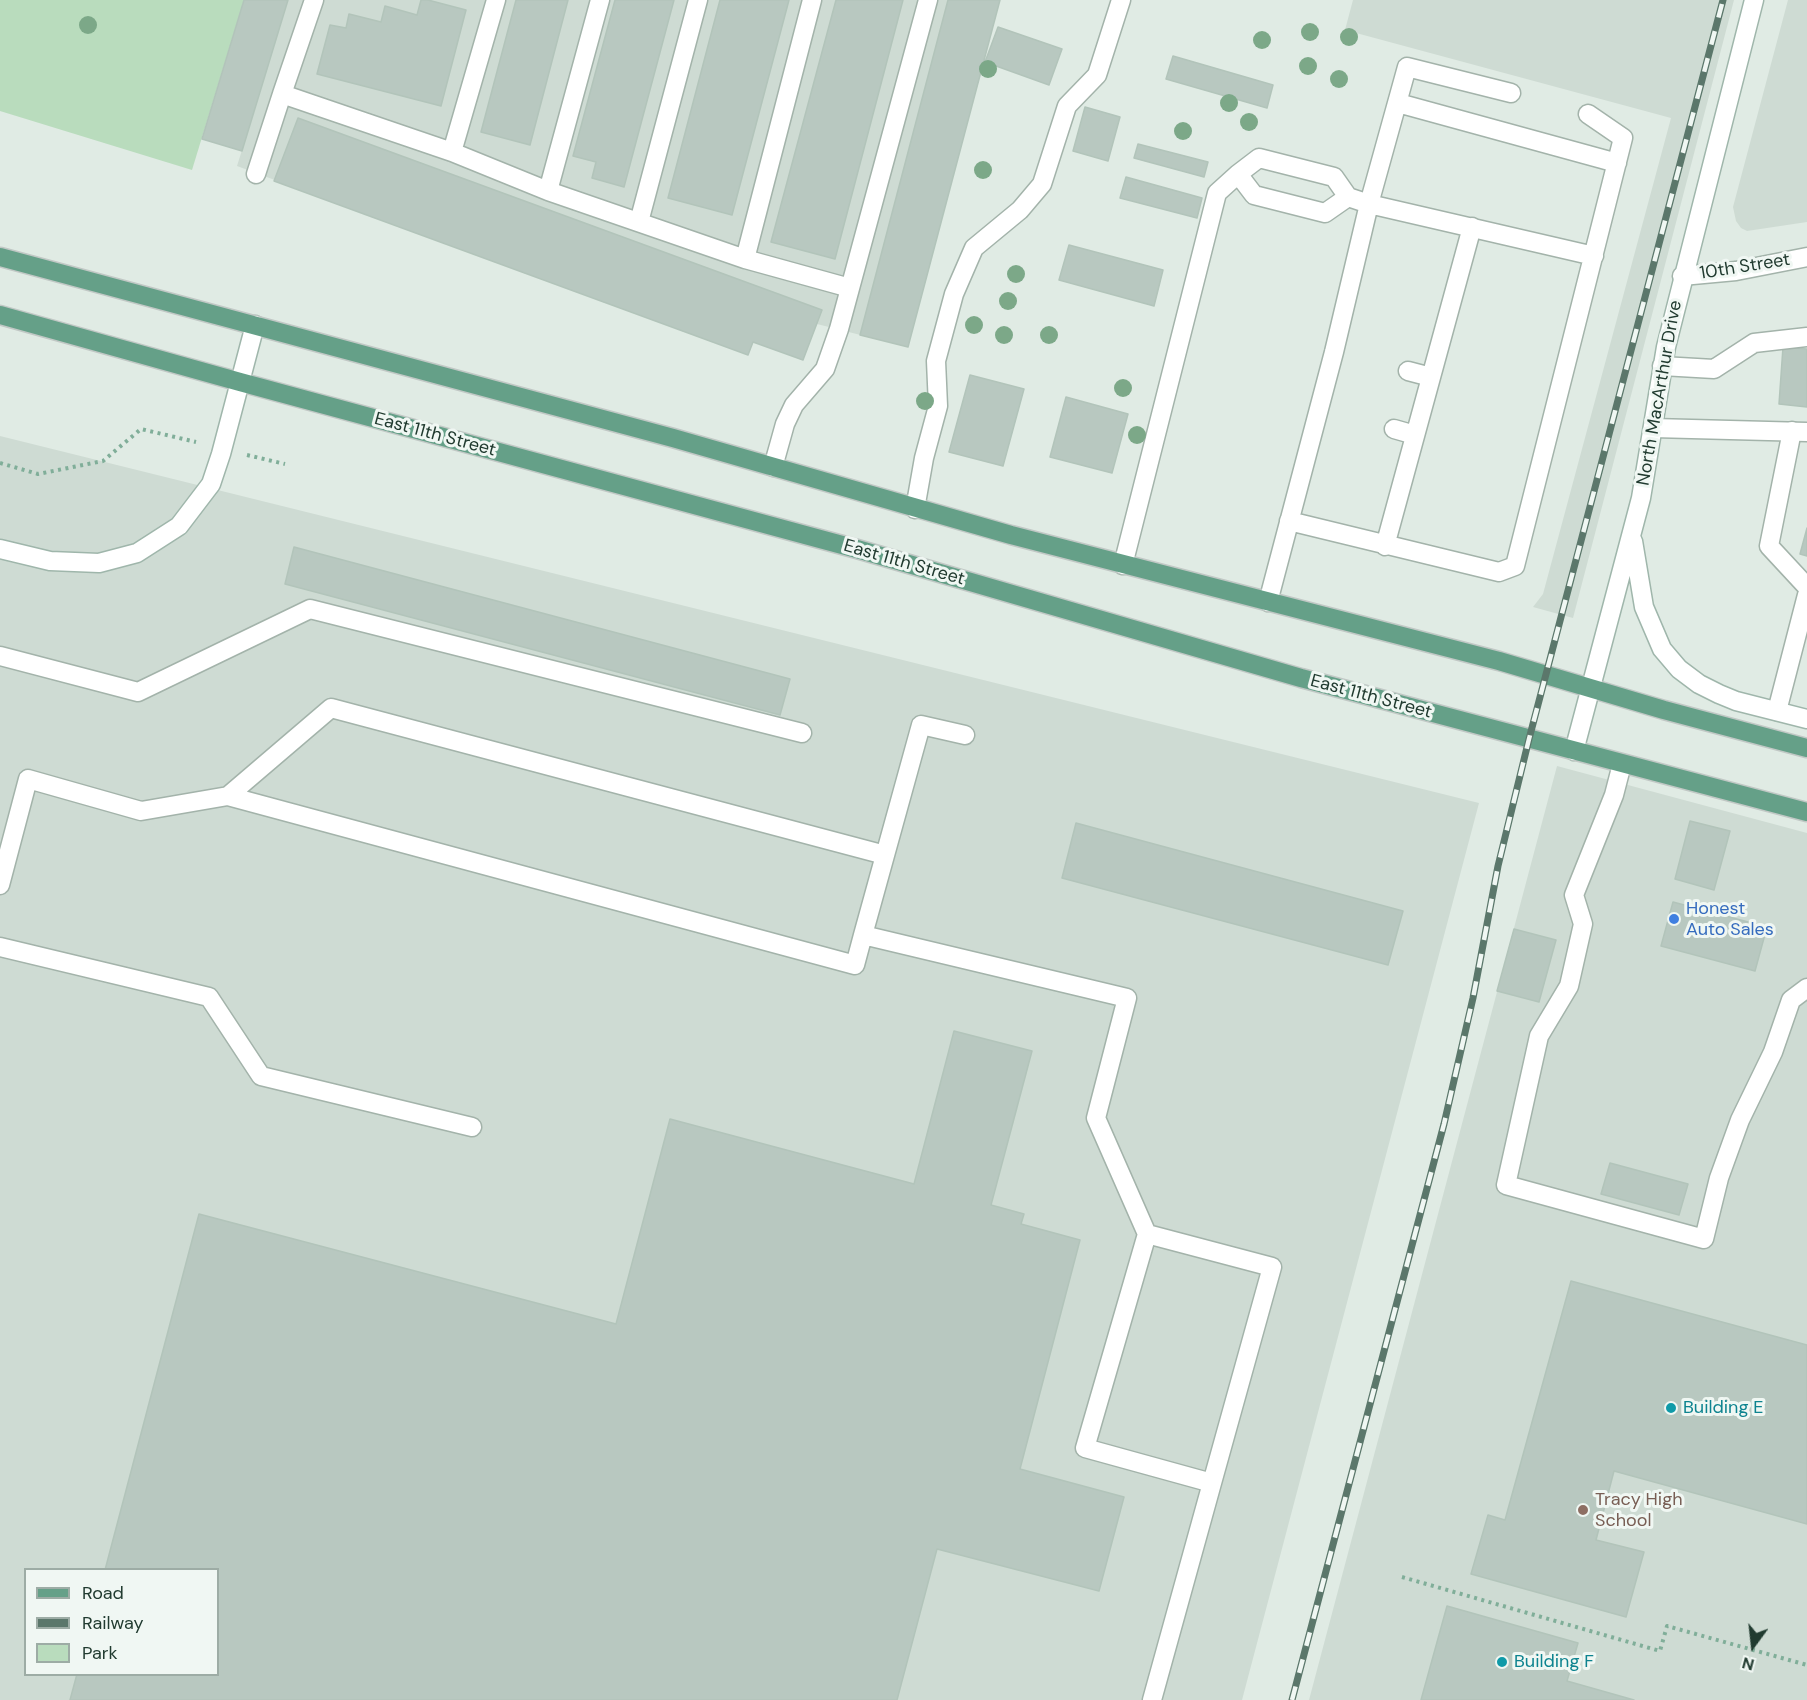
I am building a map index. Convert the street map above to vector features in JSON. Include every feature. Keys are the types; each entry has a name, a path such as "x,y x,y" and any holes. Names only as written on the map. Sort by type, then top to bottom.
{"main road":[{"path":"256,174 314,0"},
{"path":"452,152 496,0"},
{"path":"548,191 600,0"},
{"path":"639,222 698,0"},
{"path":"744,259 812,0"},
{"path":"773,467 785,424 794,405 825,369 839,329 928,0"},
{"path":"915,508 924,458 938,406 936,361 954,294 974,248 1020,210 1042,184 1067,106 1097,75 1121,0"},
{"name":"North MacArthur Drive","path":"1574,752 1632,535 1646,473 1662,366 1682,276 1754,0"},
{"path":"1268,603 1288,521 1325,412 1342,353 1369,204 1407,68 1510,93"},
{"path":"282,94 452,152 548,191 744,259 850,288"},
{"path":"1398,103 1617,163"},
{"path":"1288,521 1499,572 1515,566 1623,138 1588,114"},
{"path":"1123,565 1217,193 1259,158 1334,177 1348,197 1369,204 1594,256"},
{"path":"1238,174 1254,195 1325,213 1348,197"},
{"path":"1385,546 1472,227"},
{"path":"0,257 773,467 1123,565 1499,661 1664,710 1807,747"},
{"name":"10th Street","path":"1682,276 1736,271 1807,257"},
{"name":"East 11th Street","path":"0,315 857,549 1301,678 1807,812"},
{"path":"0,549 50,561 99,563 137,553 179,526 211,484 255,325"},
{"path":"1662,366 1714,369 1754,343 1807,337"},
{"path":"1408,371 1431,377"},
{"path":"1653,428 1800,432 1769,546 1807,587"},
{"path":"1394,429 1415,435"},
{"path":"1632,535 1644,607 1662,649 1679,669 1699,684 1736,701 1807,719"},
{"path":"1777,711 1807,595"},
{"path":"0,656 138,692 309,609 802,733"},
{"path":"228,796 331,708 885,855"},
{"path":"0,885 28,780 141,811 228,796 855,965 921,725 965,735"},
{"path":"1622,764 1614,795 1574,895 1583,924 1569,986 1539,1036 1506,1185 1704,1239 1719,1178 1740,1120 1773,1052 1791,1000 1807,988"},
{"path":"863,935 1126,998 1095,1118 1147,1234 1085,1448 1212,1483"},
{"path":"0,947 209,997 261,1076 472,1127"},
{"path":"1147,1234 1272,1267 1152,1700"}],"path":[{"path":"0,463 38,474 103,461 141,429 285,464"},
{"path":"1402,1577 1660,1651 1667,1626 1807,1665"}],"shaded area":[{"path":"244,0 1000,0 908,347 817,324 803,360 753,342 748,355 237,166 242,150 202,139"},
{"path":"1353,0 1734,0 1573,618 1533,607 1543,594 1671,118 1345,30"},
{"path":"1788,0 1807,0 1807,222 1747,231 1741,228 1736,221 1733,207"},
{"path":"0,436 1479,803 1242,1700 0,1700"},
{"path":"1557,766 1807,833 1807,1700 1309,1700"}],"green space":[{"path":"0,0 244,0 192,170 0,111"}],"building":[{"path":"244,0 288,0 242,151 202,139"},
{"path":"421,0 466,10 441,106 317,74 330,25 346,28 349,14 381,22 385,6 417,15"},
{"path":"516,0 568,0 530,145 481,132"},
{"path":"615,0 674,0 624,187 592,178 596,162 573,156"},
{"path":"720,0 789,0 732,215 668,198"},
{"path":"836,0 903,0 835,259 771,242"},
{"path":"948,0 1000,0 908,347 860,335"},
{"path":"998,27 1062,49 1049,85 985,62"},
{"path":"1173,56 1273,85 1267,108 1166,79"},
{"path":"1085,107 1120,117 1108,161 1073,151"},
{"path":"298,118 822,310 803,360 753,342 748,355 274,181"},
{"path":"1138,144 1208,162 1204,177 1134,158"},
{"path":"1126,177 1202,198 1197,218 1120,198"},
{"path":"1069,245 1163,270 1154,306 1059,280"},
{"path":"1783,347 1807,349 1807,407 1779,404"},
{"path":"970,375 1024,389 1003,466 949,452"},
{"path":"1066,397 1128,414 1112,473 1050,457"},
{"path":"1807,528 1807,556 1800,554"},
{"path":"294,547 790,679 780,715 285,584"},
{"path":"1690,821 1730,831 1714,890 1675,879"},
{"path":"1076,823 1403,911 1388,965 1062,878"},
{"path":"1673,902 1767,927 1755,971 1661,946"},
{"path":"1514,929 1556,940 1539,1002 1497,991"},
{"path":"954,1031 1032,1051 991,1205 1024,1214 1021,1224 1080,1240 1020,1469 1124,1497 1099,1591 937,1549 897,1700 70,1700 76,1676 219,1676 219,1568 106,1568 199,1214 616,1324 670,1119 914,1184"},
{"path":"1610,1163 1688,1184 1679,1215 1601,1194"},
{"name":"Building E","path":"1571,1281 1807,1345 1807,1524 1614,1471 1596,1540 1644,1552 1626,1617 1471,1574 1488,1515 1505,1520"},
{"name":"Building F","path":"1447,1606 1578,1643 1567,1681 1634,1700 1421,1700"}],"railway":[{"path":"1292,1700 1444,1124 1473,998 1498,866 1529,739 1723,0"}],"place":[{"name":"Honest Auto Sales","path":"1674,919"},
{"name":"Building E","path":"1671,1408"},
{"name":"Tracy High School","path":"1583,1510"},
{"name":"Building F","path":"1502,1662"}]}
